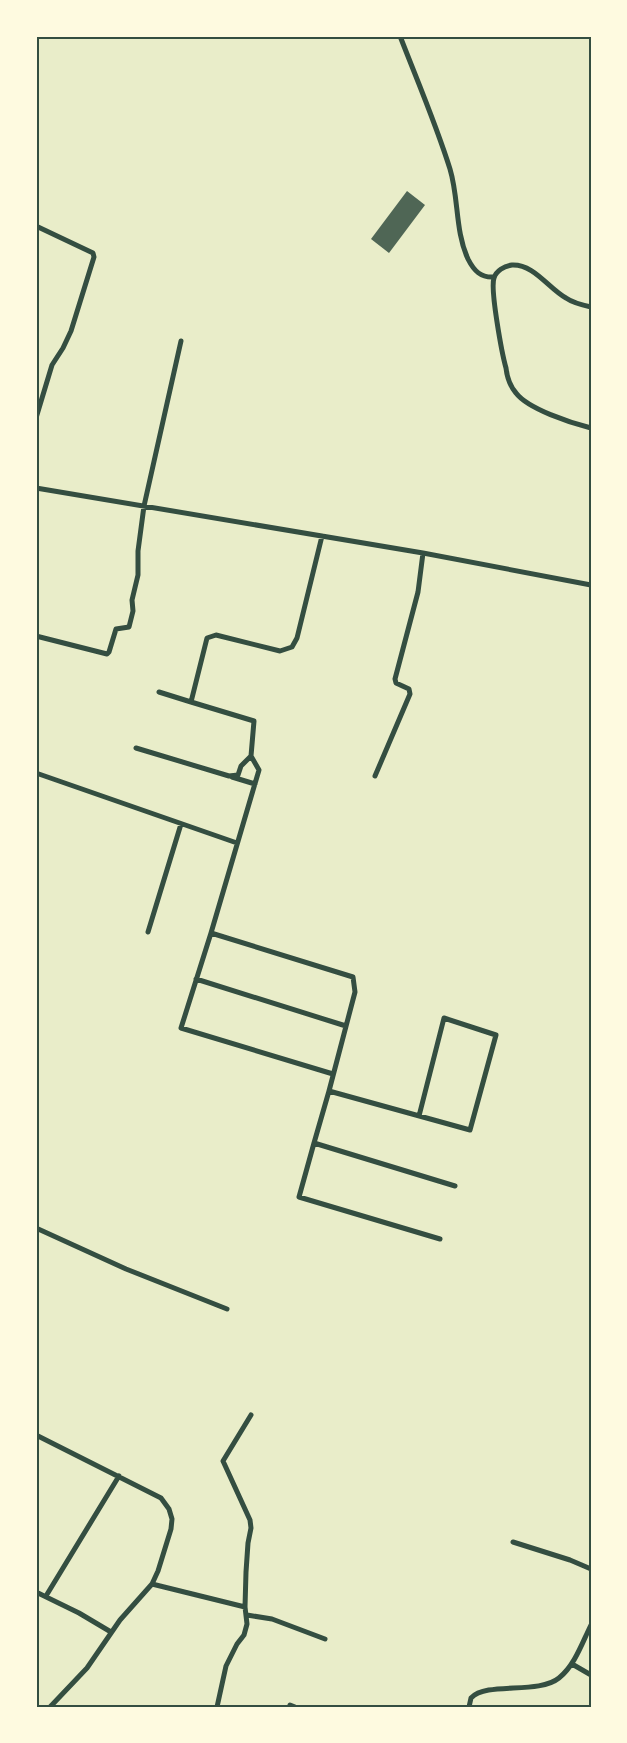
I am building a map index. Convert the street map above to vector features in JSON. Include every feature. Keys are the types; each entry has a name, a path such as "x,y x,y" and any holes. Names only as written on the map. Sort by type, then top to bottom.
{"street":[{"path":"400,36 450,169 460,234 468,259 478,274 484,277 494,277"},
{"path":"36,226 93,253 94,257 71,331 64,348 52,365 36,418"},
{"path":"591,306 575,303 566,298 532,270 522,266 512,265 505,267 494,277 494,300 506,368 515,392 535,408 591,428"},
{"path":"36,636 106,654 116,629 129,627 133,611 132,600 138,576 138,551 144,506 181,341"},
{"path":"36,488 422,553 591,585"},
{"path":"191,702 207,638 216,635 280,651 292,647 297,638 322,536"},
{"path":"375,776 410,692 409,689 396,683 395,679 418,592 422,553"},
{"path":"159,692 254,721 251,756 259,770 181,1028 333,1074"},
{"path":"136,748 255,784"},
{"path":"229,776 238,775 241,766 251,756"},
{"path":"36,773 237,843"},
{"path":"148,932 181,824"},
{"path":"211,933 353,977 355,992 299,1197 440,1239"},
{"path":"196,979 346,1026"},
{"path":"329,1091 419,1116 470,1130 496,1035 444,1018 419,1116"},
{"path":"314,1143 455,1186"},
{"path":"36,1228 126,1269 227,1310"},
{"path":"217,1707 226,1666 246,1629 245,1607 248,1543 251,1528 250,1520 223,1461 251,1415"},
{"path":"36,1435 161,1498 169,1509 172,1519 171,1529 152,1584 123,1616 87,1668 50,1707"},
{"path":"46,1596 119,1476"},
{"path":"513,1542 570,1560 591,1569"},
{"path":"152,1584 245,1607"},
{"path":"36,1592 111,1632"},
{"path":"246,1614 272,1619 325,1639"},
{"path":"470,1707 471,1698 481,1691 536,1686 558,1679 572,1664 591,1626"},
{"path":"572,1664 591,1674"}],"building":[{"path":"407,191 425,205 389,253 371,239"}]}
